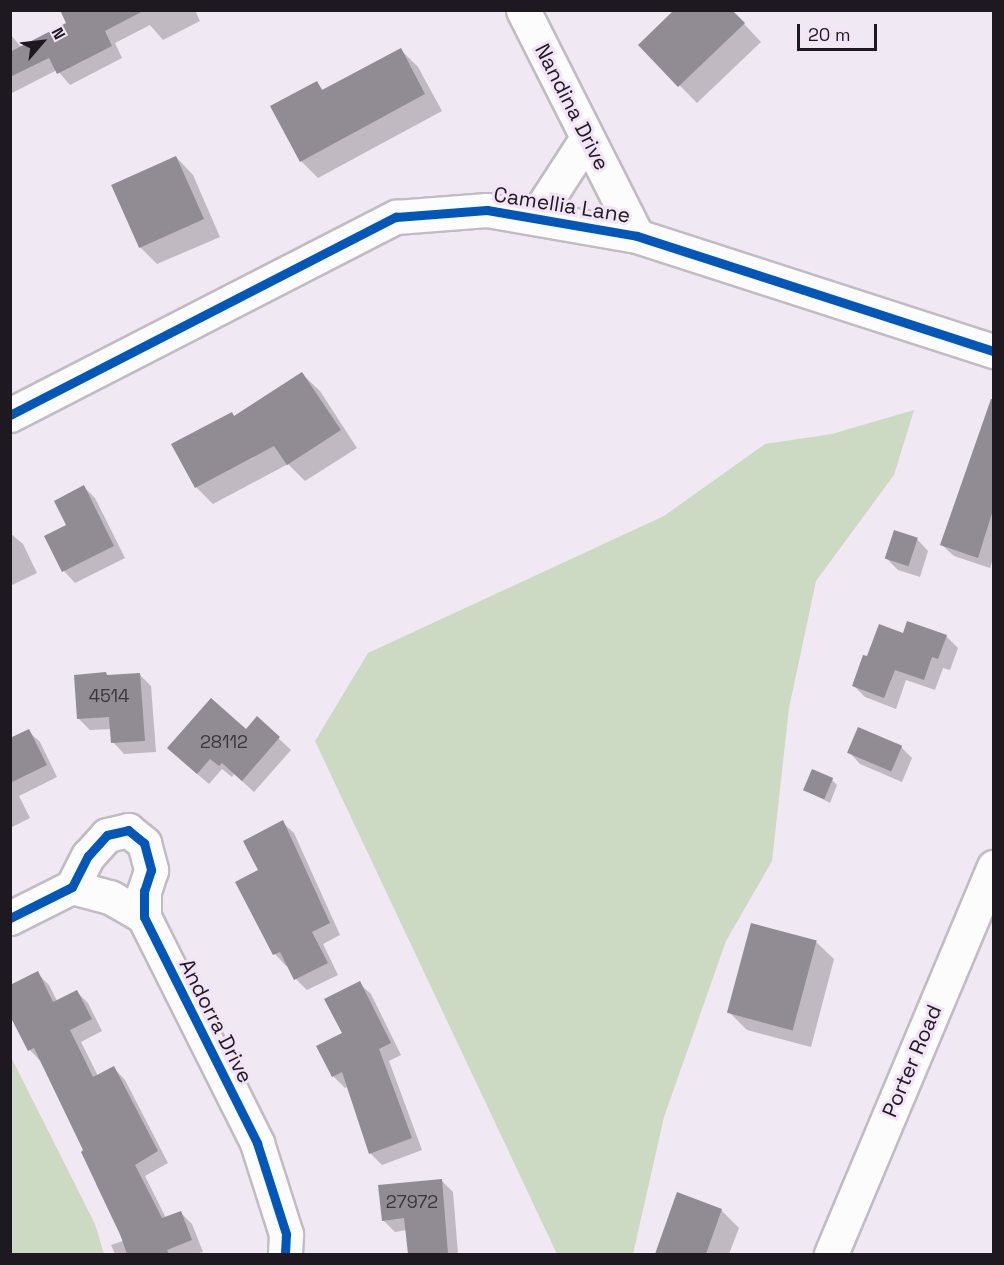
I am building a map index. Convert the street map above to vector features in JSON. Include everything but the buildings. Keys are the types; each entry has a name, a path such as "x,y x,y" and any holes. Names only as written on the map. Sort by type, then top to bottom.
{"street":[{"name":"Nandina Drive","path":"523,10 637,236"},
{"path":"535,218 588,138"},
{"name":"Camellia Lane","path":"10,415 396,217 487,210 637,236 993,351"},
{"name":"Andorra Drive","path":"72,887 88,856 107,835 128,830 144,843 151,870 144,891 144,917 257,1143 286,1234 285,1254"},
{"name":"Porter Road","path":"831,1254 993,867"},
{"path":"10,918 72,887 110,897 144,917"}],"green space":[{"path":"914,410 894,475 816,581 789,708 772,861 726,941 664,1117 633,1254 557,1254 315,741 368,653 664,516 765,444 832,434"},
{"path":"11,1057 95,1224 104,1254 11,1254"}],"cycle path":[{"path":"10,415 396,217 487,210 637,236 994,351"},
{"path":"10,918 72,887 88,856 107,835 128,830 144,843 151,870 144,891 144,917 257,1143 286,1234 285,1254"}]}
